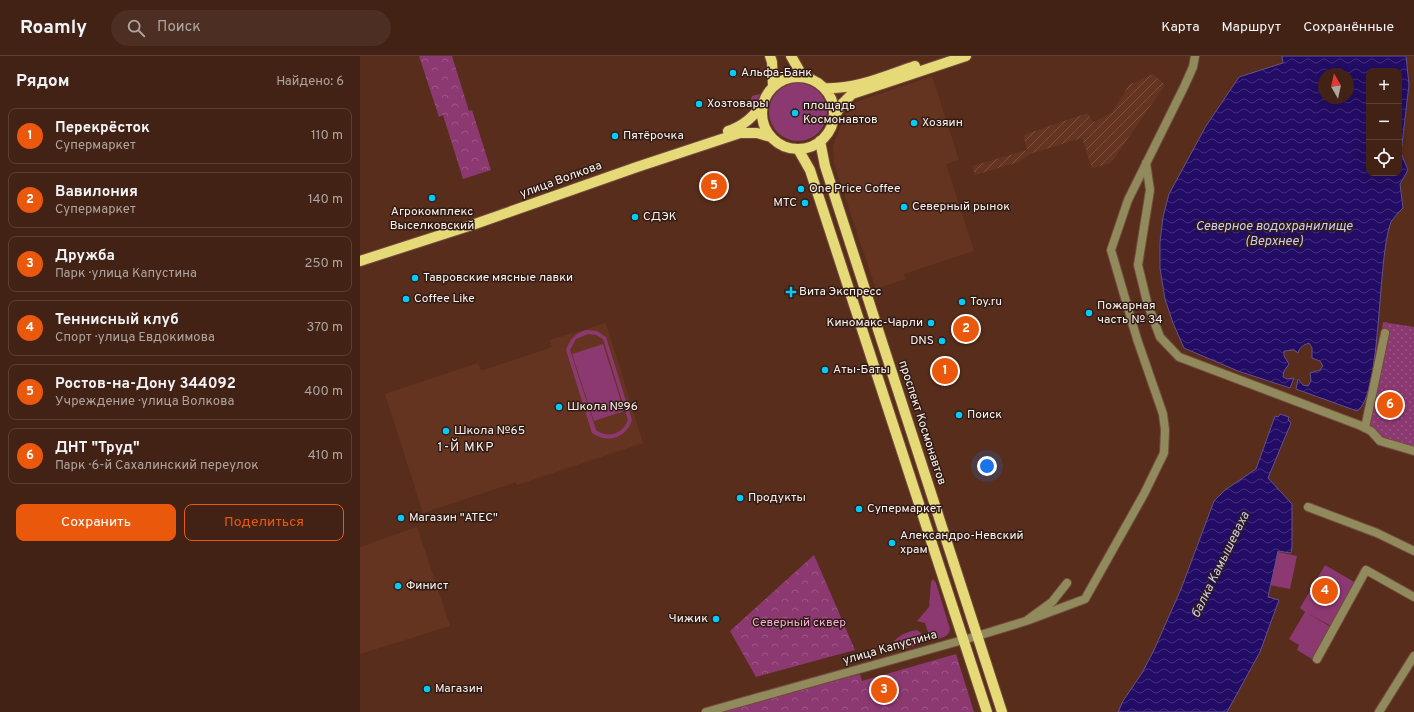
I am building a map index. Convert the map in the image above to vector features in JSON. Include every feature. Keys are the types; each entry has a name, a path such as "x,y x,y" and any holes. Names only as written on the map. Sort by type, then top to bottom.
{"main road":[{"path":"770,56 772,62 773,86"},
{"path":"791,56 803,77"},
{"path":"824,88 836,89 851,87 945,56"},
{"path":"834,117 833,105 824,88 814,81 803,77 786,79 773,86 763,105 762,117 765,128 771,137 779,144 788,148 798,149 810,147 820,141 829,131 834,117 842,104 852,94 966,56"},
{"name":"улица Волкова","path":"360,256 738,128 750,119 763,105"},
{"name":"улица Волкова","path":"360,261 475,224 624,171 740,132 757,133 771,137"},
{"name":"проспект Космонавтов","path":"820,141 825,166 1002,712"},
{"path":"798,149 810,170 987,712"}],"street":[{"path":"1026,621 1085,599 1144,494 1164,453 1165,430 1163,414 1137,339 1111,250 1128,200 1184,87 1193,67 1195,56"},
{"path":"1146,162 1150,190 1138,264 1147,302 1160,337 1179,357 1359,424 1371,431 1380,441 1414,451"},
{"path":"1365,428 1385,333"},
{"path":"1308,507 1377,532 1414,551"},
{"path":"1317,659 1366,570 1414,597"},
{"name":"улица Капустина","path":"706,712 964,640 1026,621 1052,602 1067,583"},
{"path":"1379,712 1414,656"}],"shaded area":[{"path":"1153,74 1165,85 1111,163 1092,168 1082,138 1030,154 1019,162 975,175 972,166 1027,150 1023,135 1088,113 1091,120 1094,122 1112,112 1129,85"},
{"name":"Северный рынок","path":"932,76 959,160 946,164 974,251 904,274 906,279 876,289 834,164 833,145 846,114 856,102"},
{"path":"606,323 643,443 517,485 516,482 423,513 385,394 478,363 481,370 483,370 552,347 550,340"},
{"name":"Финист","path":"417,527 450,626 360,654 360,547"}],"green space":[{"path":"419,56 452,56 469,111 472,110 491,170 463,179 443,115 439,117"},
{"path":"798,83 809,85 819,91 825,101 827,112 825,123 819,133 809,139 798,141 787,139 777,133 771,123 769,112 771,101 777,91 787,85"},
{"path":"760,94 754,108 751,99 752,96"},
{"path":"1383,322 1414,327 1414,453 1386,445 1361,424 1373,386"},
{"path":"587,330 597,331 606,337 632,420 625,431 616,437 604,438 592,433 566,350 574,337 580,332","holes":["588,334 596,335 603,339 628,420 623,429 615,434 605,434 596,430 570,350 576,339"]},
{"path":"603,344 624,411 594,421 572,354"},
{"path":"1278,552 1297,556 1290,589 1270,585"},
{"name":"Северный сквер","path":"814,555 855,650 756,677 730,631"},
{"path":"1325,565 1356,583 1331,626 1307,613 1331,627 1312,659 1297,650 1299,645 1289,639 1305,612 1300,608"},
{"path":"933,579 936,583 950,629 948,634 942,638 934,640 930,638 925,623 917,621 929,607 931,582"},
{"path":"916,630 920,632 922,636 920,644 899,650 894,647 893,643 897,638"},
{"path":"956,654 974,712 722,712 860,674 862,681"}],"water":[{"name":"Северное водохранилище (Верхнее)","path":"1282,56 1406,56 1409,85 1402,144 1402,68 1366,68 1366,176 1402,176 1402,155 1408,170 1400,184 1403,208 1391,222 1387,240 1383,264 1375,354 1371,380 1365,400 1357,411 1296,389 1298,379 1303,385 1308,386 1311,381 1310,373 1320,370 1323,366 1320,361 1312,358 1312,348 1309,343 1302,346 1298,353 1294,350 1284,351 1284,356 1289,364 1284,371 1283,377 1287,379 1294,378 1290,388 1238,371 1184,348 1173,323 1165,299 1160,268 1160,242 1163,217 1169,194 1206,126 1239,77 1283,63"},
{"name":"балка Камышеваха","path":"1280,414 1289,417 1288,420 1291,423 1268,478 1292,504 1292,547 1291,553 1278,551 1268,597 1279,600 1260,652 1227,712 1118,712 1154,650 1181,589 1214,501 1225,490 1256,469 1275,416 1278,417"}],"place":[{"name":"Альфа-Банк","path":"733,73"},
{"name":"Хозтовары","path":"699,104"},
{"name":"площадь Космонавтов","path":"795,113"},
{"name":"Хозяин","path":"914,123"},
{"name":"Пятёрочка","path":"615,136"},
{"name":"Ростов-на-Дону 344092","path":"714,186"},
{"name":"One Price Coffee","path":"801,189"},
{"name":"Агрокомплекс Выселковский","path":"432,198"},
{"name":"МТС","path":"805,203"},
{"name":"Северный рынок","path":"904,207"},
{"name":"СДЭК","path":"635,217"},
{"name":"Тавровские мясные лавки","path":"415,278"},
{"name":"Вита Экспресс","path":"791,292"},
{"name":"Coffee Like","path":"406,299"},
{"name":"Toy.ru","path":"962,302"},
{"name":"Пожарная часть № 34","path":"1089,313"},
{"name":"Киномакс-Чарли","path":"931,323"},
{"name":"Вавилония","path":"966,329"},
{"name":"DNS","path":"942,341"},
{"name":"Аты-Баты","path":"825,370"},
{"name":"Перекрёсток","path":"945,371"},
{"name":"ДНТ \"Труд\"","path":"1390,405"},
{"name":"Школа №96","path":"559,407"},
{"name":"Поиск","path":"959,415"},
{"name":"Школа №65","path":"446,431"},
{"name":"Продукты","path":"740,498"},
{"name":"Супермаркет","path":"859,509"},
{"name":"Магазин \"АТЕС\"","path":"401,518"},
{"name":"Александро-Невский храм","path":"892,543"},
{"name":"Финист","path":"398,586"},
{"name":"Теннисный клуб","path":"1325,591"},
{"name":"Чижик","path":"716,619"},
{"name":"Магазин","path":"427,689"},
{"name":"Дружба","path":"884,690"}],"district":[{"name":"1-Й МКР","path":"466,448"}]}
